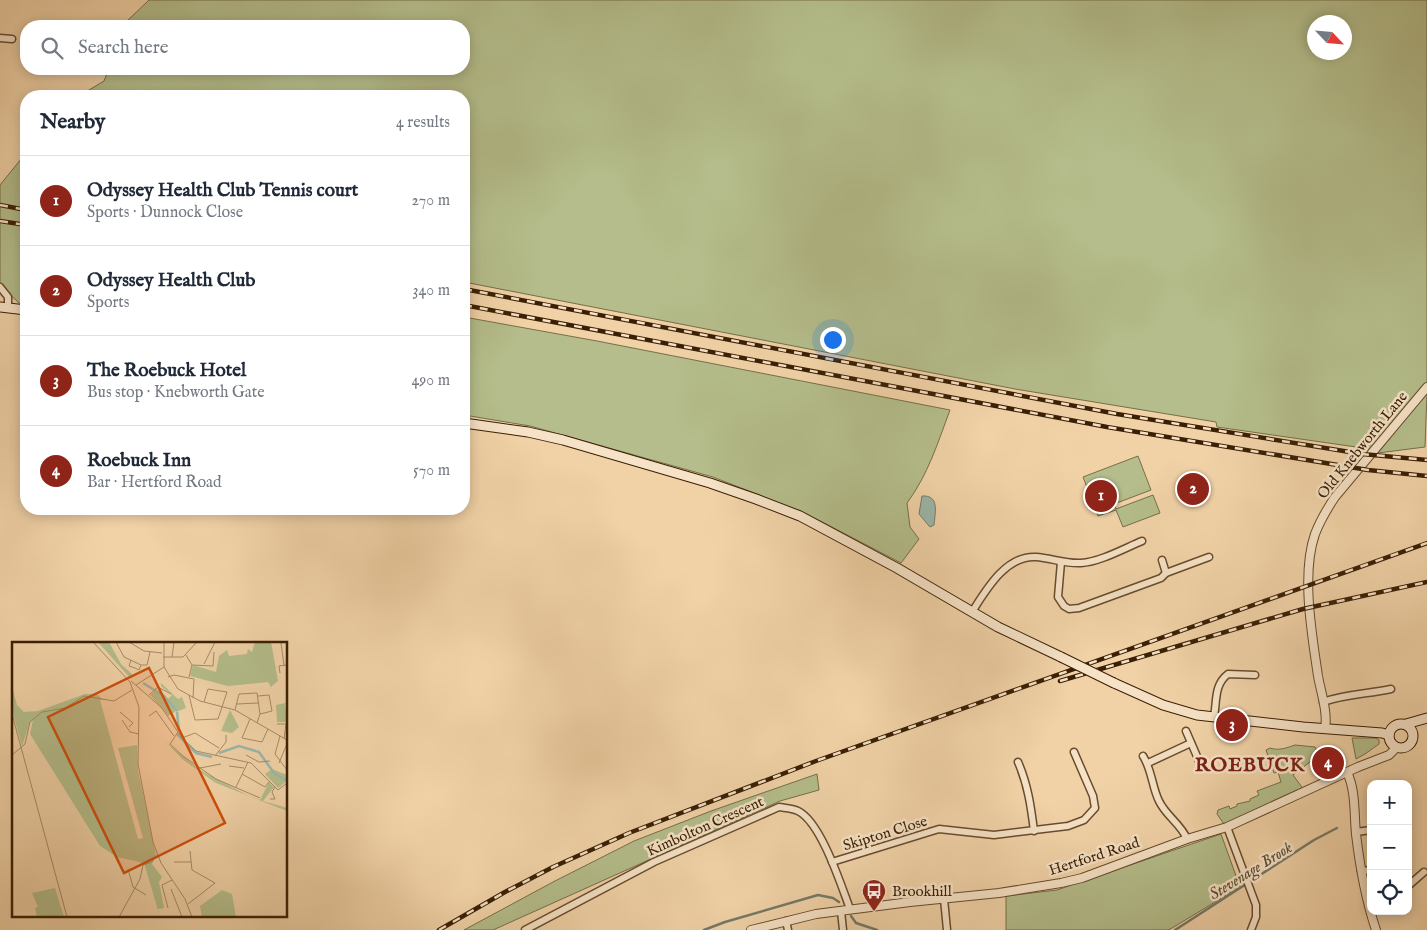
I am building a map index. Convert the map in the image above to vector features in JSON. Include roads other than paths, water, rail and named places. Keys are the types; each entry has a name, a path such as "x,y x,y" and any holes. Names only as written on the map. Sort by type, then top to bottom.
{"main road":[{"path":"4,308 20,309"},
{"path":"470,424 528,432 563,440 710,483 800,516 896,568 998,627 1114,683 1175,709 1214,717 1325,729 1382,732 1389,735"},
{"path":"1406,724 1412,729 1413,742 1403,749 1396,748 1392,745 1389,735 1395,726 1427,718"},
{"path":"1414,736 1427,718"}],"street":[{"path":"0,38 12,39"},
{"path":"0,287 8,297 4,308"},
{"name":"Old Knebworth Lane","path":"1325,729 1326,718 1312,628 1308,577 1314,536 1325,512 1335,497 1427,387"},
{"path":"972,612 998,577 1008,566 1021,558 1035,557 1061,562 1087,562 1142,541"},
{"path":"1061,562 1058,597 1068,609 1079,608 1162,578 1166,573 1209,557"},
{"path":"1162,560 1166,573"},
{"path":"1214,717 1218,686 1221,680 1228,674 1255,675"},
{"path":"1322,702 1337,697 1391,689"},
{"path":"1186,731 1199,761"},
{"path":"1148,763 1191,743"},
{"name":"Hertford Road","path":"751,930 841,910 944,899 1061,883 1105,870 1187,839 1227,827 1389,754 1396,748"},
{"name":"Skipton Close","path":"832,862 939,829 994,835 1068,826 1084,820 1095,808 1094,796 1074,752"},
{"path":"1144,756 1160,802 1171,818 1183,830 1187,839"},
{"path":"1018,762 1026,779 1034,831"},
{"path":"1347,772 1352,783 1361,871 1367,898"},
{"name":"Kimbolton Crescent","path":"524,930 654,862 778,807 799,812 808,820 821,839 832,862 850,909"},
{"path":"1227,827 1256,905 1256,917 1252,930"},
{"path":"1356,832 1367,831"},
{"path":"1361,871 1367,870"},
{"path":"1412,882 1424,872"},
{"path":"944,899 947,930"},
{"path":"841,910 843,930"},
{"path":"1371,915 1376,930"},
{"path":"786,921 788,930"}],"waterway":[{"name":"Stevenage Brook","path":"1175,930 1314,840 1337,828"},
{"name":"Stevenage Brook","path":"704,930 818,895 833,898 839,902"},
{"name":"Stevenage Brook","path":"851,916 856,923 877,930"}],"railway":[{"path":"0,205 20,209"},
{"path":"0,221 20,224"},
{"path":"470,290 1117,414 1362,454 1427,460"},
{"path":"470,306 1107,427 1368,470 1427,476"},
{"path":"439,930 553,867 629,833 816,761 1427,543"},
{"path":"1060,681 1303,609 1427,582"}],"place":[{"name":"Odyssey Health Club","path":"1193,489"},
{"name":"Odyssey Health Club Tennis court","path":"1101,496"},
{"name":"The Roebuck Hotel","path":"1232,725"},
{"name":"Roebuck Inn","path":"1328,763"},
{"name":"Brookhill","path":"874,912"}],"district":[{"name":"ROEBUCK","path":"1250,764"}]}
